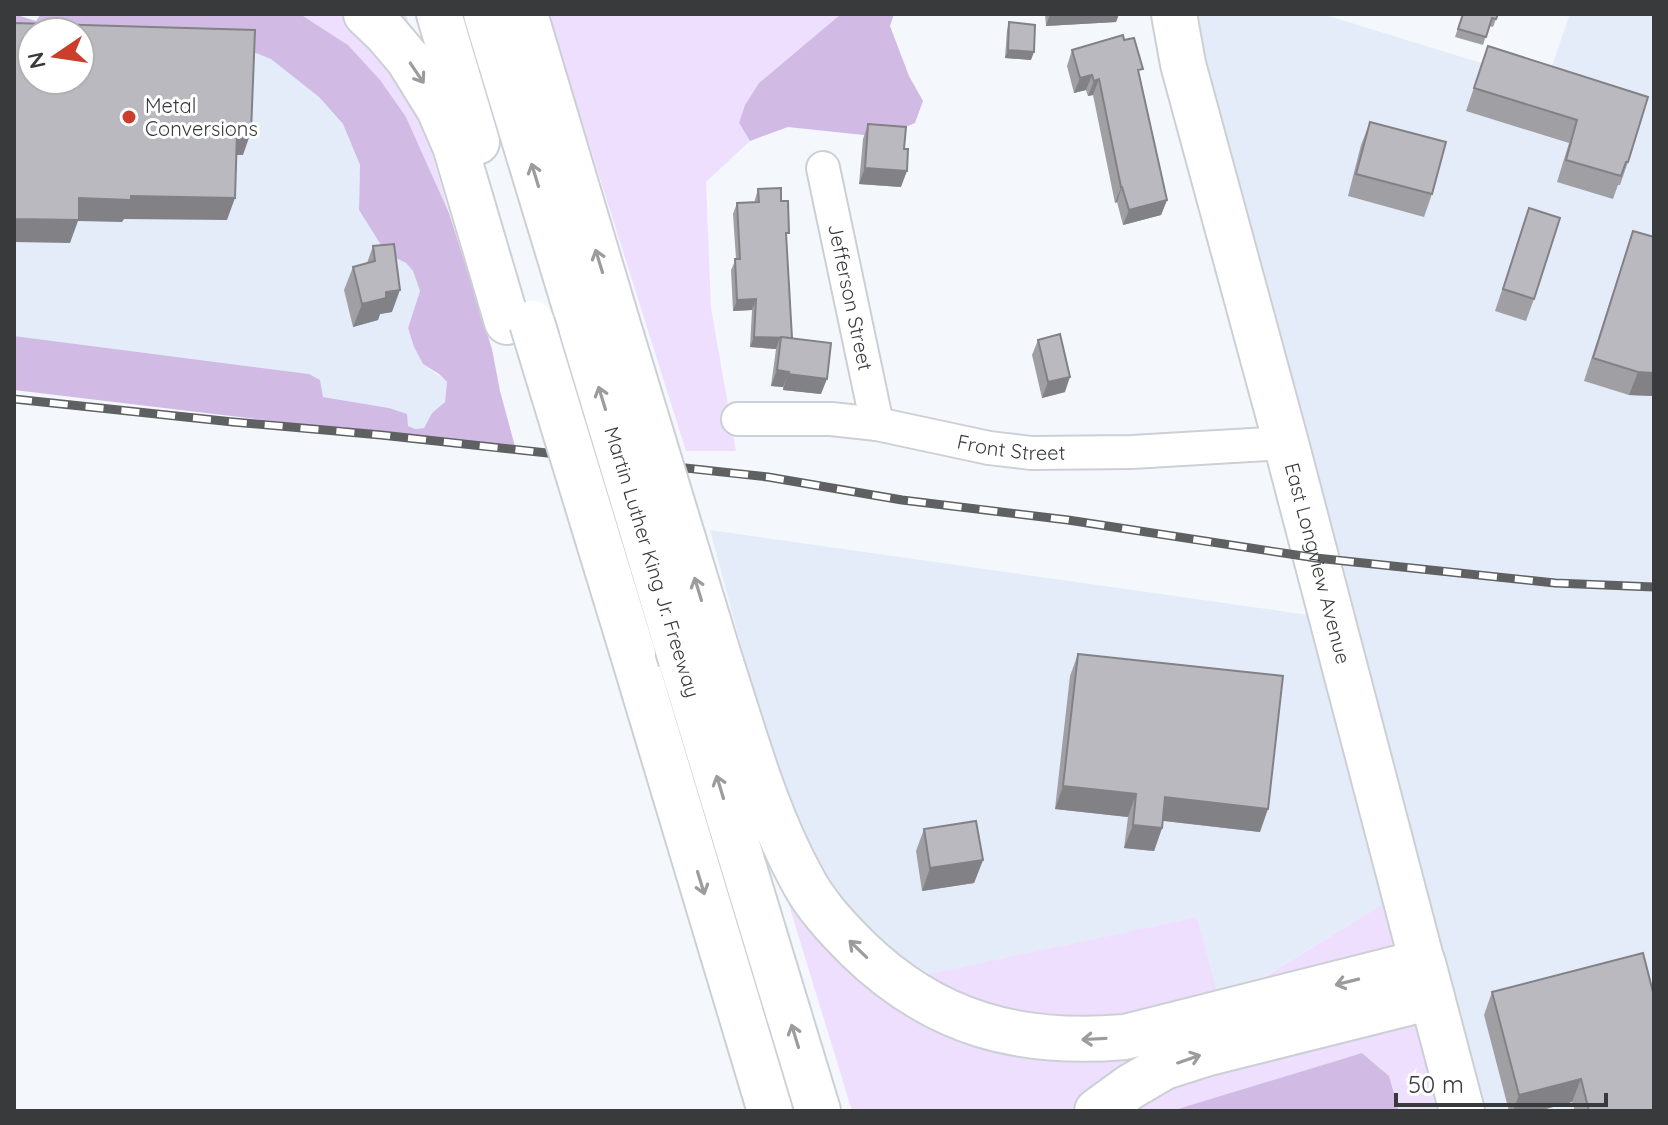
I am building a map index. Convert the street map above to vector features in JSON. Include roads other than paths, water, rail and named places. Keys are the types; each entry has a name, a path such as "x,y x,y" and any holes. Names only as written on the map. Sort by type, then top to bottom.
{"main road":[{"path":"366,14 408,59 439,109 520,322"},
{"path":"439,14 520,322 620,653 663,755 770,1111"},
{"name":"Martin Luther King Jr. Freeway","path":"486,14 602,333 701,662 818,1111"},
{"path":"525,14 602,333"},
{"name":"East Longview Avenue","path":"1174,14 1183,64 1462,1111"},
{"path":"701,662 802,879 820,907 880,971 915,996 977,1024 1047,1039 1125,1037 1427,980"},
{"path":"1097,1111 1164,1067 1427,980"},
{"path":"749,1040 753,1111"}],"street":[{"name":"Jefferson Street","path":"823,168 877,424"},
{"name":"Front Street","path":"738,419 831,419 877,424 989,448 1031,453 1119,452 1286,443"}],"railway":[{"path":"14,399 768,477 902,500 1068,520 1316,558 1555,583 1654,587"}],"place":[{"name":"Metal Conversions","path":"129,117"}]}
